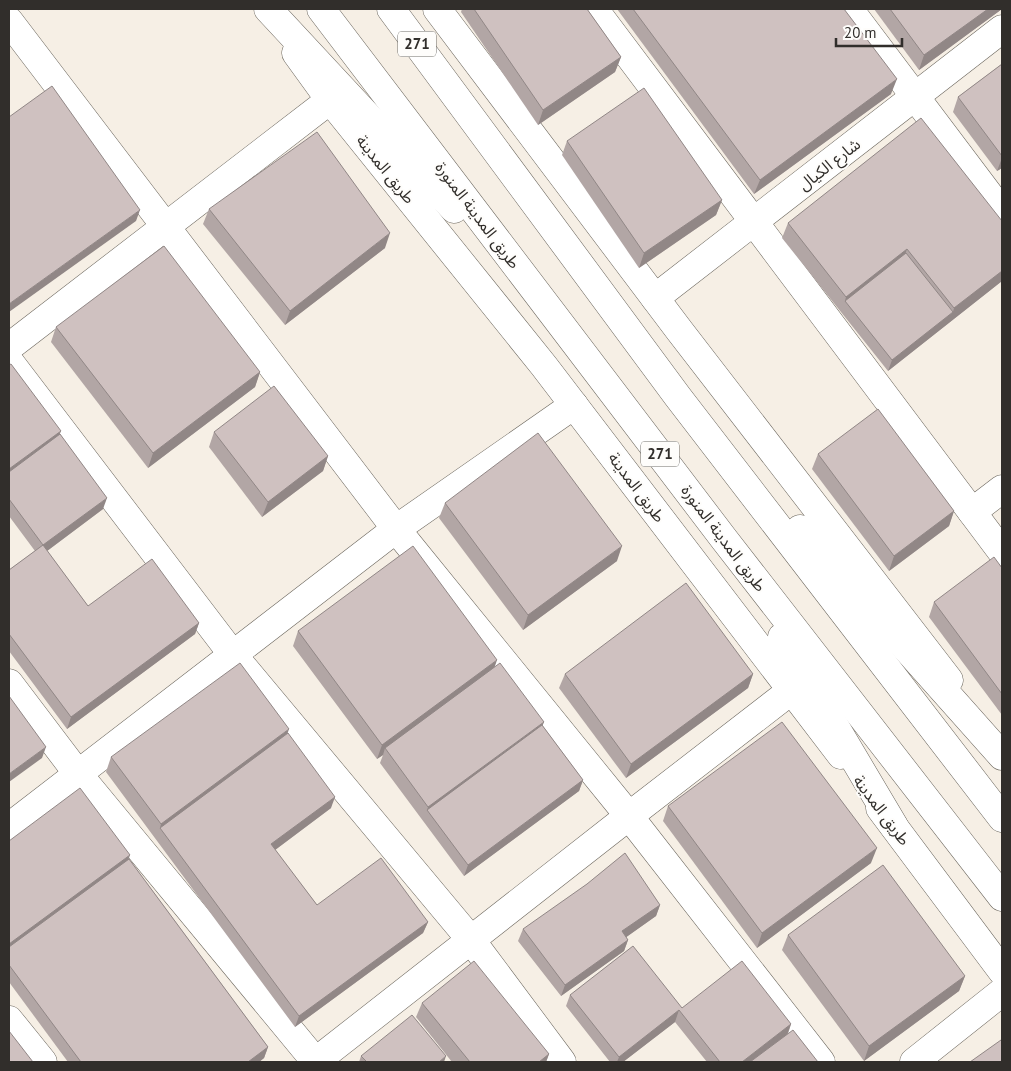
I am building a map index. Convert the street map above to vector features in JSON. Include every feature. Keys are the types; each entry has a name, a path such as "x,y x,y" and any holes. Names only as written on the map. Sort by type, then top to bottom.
{"main road":[{"name":"طريق المدينة","path":"266,9 330,100 574,405 792,690 1002,971"},
{"path":"266,9 563,327"},
{"name":"طريق المدينة المنورة","path":"321,9 724,539 1002,897"},
{"name":"271","path":"391,9 678,397 1002,818"},
{"path":"437,9 655,298 1002,748"},
{"path":"594,9 1002,552"},
{"path":"850,9 1002,212"},
{"path":"9,21 396,529 629,816 820,1062"},
{"name":"شارع الكيال","path":"655,298 1002,29"},
{"path":"9,347 330,100"},
{"path":"9,361 232,655 471,940 562,1062"},
{"path":"678,397 815,545 1002,756"},
{"path":"9,827 396,529 574,405"},
{"path":"972,512 1002,489"},
{"path":"724,539 894,826"},
{"path":"9,682 78,774 316,1062 792,690"},
{"path":"914,1062 1002,992"},
{"path":"9,1020 43,1062"}],"building":[{"path":"474,9 587,9 621,57 543,110"},
{"path":"633,9 844,9 897,79 760,180"},
{"path":"890,9 988,9 924,55"},
{"path":"1002,64 1002,156 958,97"},
{"path":"52,86 140,210 9,304 9,117"},
{"path":"644,88 722,200 644,253 567,141"},
{"path":"921,118 1002,221 1002,271 954,308 907,249 846,297 788,223"},
{"path":"317,132 390,233 290,311 209,209"},
{"path":"164,246 260,372 153,453 56,327"},
{"path":"906,253 953,312 892,360 845,301"},
{"path":"11,364 61,431 9,469 9,365"},
{"path":"274,386 328,456 268,502 214,432"},
{"path":"878,409 954,511 894,556 818,454"},
{"path":"538,433 622,546 528,615 445,503"},
{"path":"60,434 107,498 43,545 9,499 9,472"},
{"path":"43,545 88,606 152,559 199,623 71,717 9,634 9,570"},
{"path":"413,546 497,660 382,745 298,631"},
{"path":"994,557 1002,568 1002,694 934,602"},
{"path":"686,583 753,674 631,764 565,674"},
{"path":"240,663 289,729 161,824 111,757"},
{"path":"500,663 544,722 428,807 385,748"},
{"path":"9,696 46,747 9,774"},
{"path":"782,722 877,848 762,933 668,806"},
{"path":"542,725 583,780 468,865 427,810"},
{"path":"288,733 335,797 271,844 317,905 381,858 428,922 299,1016 160,828"},
{"path":"80,788 130,855 9,944 9,841"},
{"path":"625,853 660,905 622,931 628,940 565,985 523,929 587,884"},
{"path":"129,859 268,1047 248,1062 81,1062 9,965 9,947"},
{"path":"883,865 965,976 869,1046 788,935"},
{"path":"633,946 682,1008 742,961 791,1024 742,1062 720,1062 679,1010 619,1057 570,995"},
{"path":"474,961 549,1054 539,1062 470,1062 422,1003"},
{"path":"412,1015 446,1056 439,1062 367,1062 361,1056"},
{"path":"793,1030 818,1062 750,1062"},
{"path":"9,1031 33,1062 9,1062"},
{"path":"1001,1040 1002,1062 970,1062"}]}
